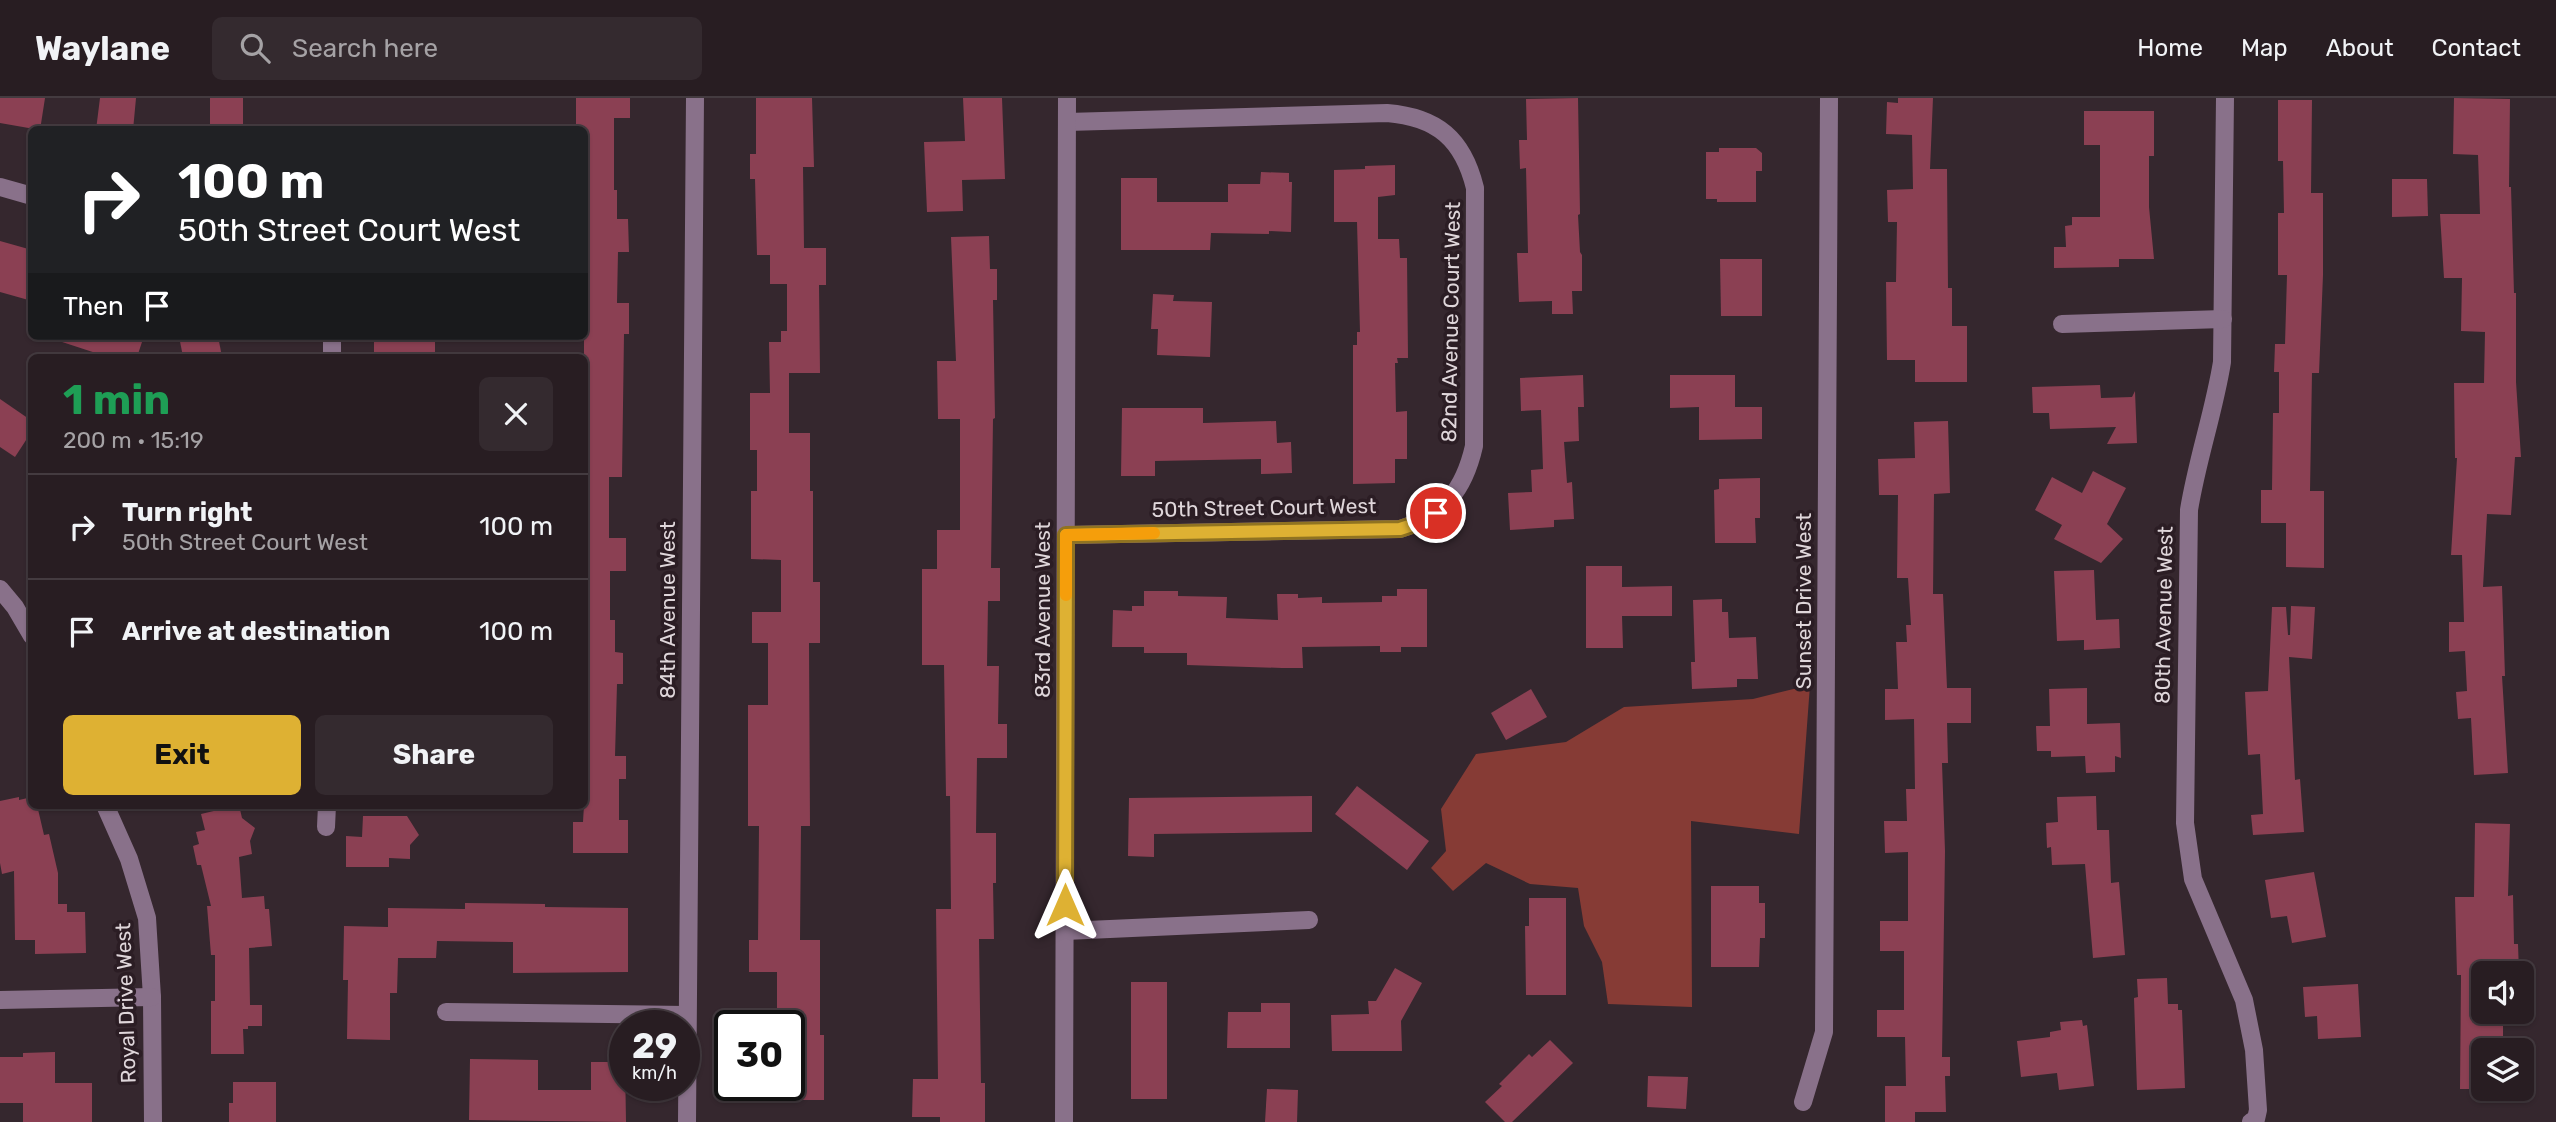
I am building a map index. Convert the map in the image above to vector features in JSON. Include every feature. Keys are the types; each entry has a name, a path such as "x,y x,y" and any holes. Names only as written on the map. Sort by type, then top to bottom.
{"street":[{"name":"84th Avenue West","path":"687,1010 695,98"},
{"name":"83rd Avenue West","path":"1064,1122 1068,98"},
{"name":"Sunset Drive West","path":"1803,1102 1824,1032 1829,98"},
{"name":"80th Avenue West","path":"2225,98 2222,362 2217,397 2198,462 2189,510 2185,823 2193,879 2244,1000 2250,1023 2258,1110 2256,1119 2251,1122"},
{"name":"82nd Avenue Court West","path":"1068,122 1387,113 1428,121 1446,133 1458,146 1470,167 1475,188 1474,446 1469,469 1453,497"},
{"path":"0,187 28,195"},
{"path":"2062,324 2223,319"},
{"name":"50th Street Court West","path":"1066,535 1400,529 1436,513 1453,497"},
{"path":"0,589 28,629"},
{"name":"Royal Drive West","path":"107,809 129,859 146,918 152,997 153,1122"},
{"path":"326,827 327,809"},
{"path":"1065,931 1309,920"},
{"path":"0,1000 152,997"},
{"path":"446,1013 609,1014"},
{"name":"84th Avenue West","path":"687,1101 687,1122"}],"shaded area":[{"path":"1810,685 1799,834 1691,821 1692,1007 1608,1004 1602,962 1584,926 1578,888 1530,884 1486,863 1453,891 1431,868 1446,851 1441,809 1476,754 1566,742 1624,707 1753,699"}],"building":[{"path":"0,98 45,98 41,126 28,128 0,123"},
{"path":"100,98 136,98 133,126 96,126"},
{"path":"210,98 243,98 243,126 210,126"},
{"path":"576,98 630,98 630,118 614,118 614,190 617,190 617,219 628,219 629,252 618,252 617,303 629,303 629,334 624,334 622,477 609,477 609,538 626,538 626,571 610,571 610,620 615,620 615,652 623,653 623,684 617,684 615,756 626,756 626,779 619,779 619,820 628,820 628,853 573,853 573,822 583,822 584,809 588,809 588,354 584,354 584,340 588,340 588,126 576,126"},
{"path":"756,98 812,98 814,167 803,167 804,248 826,248 826,285 819,285 820,373 789,373 789,433 810,433 813,582 820,582 820,643 809,643 810,826 801,826 800,940 820,940 820,1035 824,1035 824,1100 805,1100 805,1010 777,1010 777,972 749,972 749,940 758,940 759,826 748,826 748,705 768,705 768,643 752,643 752,612 781,612 781,560 751,559 751,491 757,491 757,450 750,450 750,393 770,393 769,342 781,342 781,331 787,331 787,284 770,284 770,255 757,255 755,179 750,179 750,154 756,154"},
{"path":"963,98 1002,98 1005,179 962,180 963,211 927,212 924,142 965,141"},
{"path":"1578,98 1578,215 1582,291 1572,291 1573,314 1552,314 1552,301 1519,302 1517,253 1528,253 1526,168 1520,169 1519,140 1527,140 1526,99"},
{"path":"1898,98 1933,98 1930,169 1947,169 1948,288 1952,288 1952,326 1967,326 1967,382 1915,382 1915,360 1887,360 1886,282 1896,282 1897,222 1888,222 1887,190 1913,189 1912,135 1886,134 1887,102 1898,103"},
{"path":"2454,98 2510,99 2509,187 2516,293 2516,382 2521,457 2515,457 2511,515 2487,514 2483,587 2502,586 2505,676 2502,676 2508,773 2474,775 2471,718 2458,719 2456,692 2467,691 2465,651 2449,652 2449,622 2464,622 2462,555 2451,555 2457,458 2454,383 2484,383 2485,332 2461,331 2462,278 2444,278 2440,214 2480,214 2478,155 2453,154"},
{"path":"2278,100 2312,100 2311,193 2323,193 2319,373 2312,373 2310,491 2324,491 2324,568 2286,567 2286,523 2261,523 2261,490 2272,490 2273,413 2279,413 2279,372 2274,372 2275,344 2285,344 2287,275 2278,275 2278,213 2284,213 2283,161 2278,161"},
{"path":"2084,111 2154,111 2154,156 2149,156 2149,207 2154,259 2119,259 2119,267 2054,268 2054,247 2066,247 2065,226 2072,225 2072,217 2100,217 2100,145 2084,145"},
{"path":"1719,148 1756,148 1762,153 1762,171 1756,171 1756,202 1717,202 1717,199 1706,199 1706,152 1719,152"},
{"path":"1395,165 1395,195 1378,197 1378,239 1399,239 1400,258 1407,258 1408,358 1397,358 1398,363 1395,363 1396,412 1407,411 1407,459 1395,459 1395,483 1353,484 1353,345 1357,345 1357,332 1360,332 1357,222 1334,222 1334,170"},
{"path":"1261,172 1289,173 1289,182 1292,182 1291,232 1211,233 1210,250 1121,250 1121,178 1157,178 1157,202 1228,202 1228,184 1260,184"},
{"path":"2392,179 2427,179 2428,216 2392,217"},
{"path":"989,236 990,269 997,269 997,300 993,300 995,418 991,568 1000,568 1000,601 988,601 987,666 999,666 998,724 1007,724 1007,758 977,758 976,833 996,833 994,939 979,939 981,1083 985,1083 985,1122 940,1122 940,1117 912,1117 913,1079 938,1079 936,909 951,909 950,796 946,796 944,665 922,665 922,569 937,569 937,530 960,530 960,419 938,419 937,361 956,361 951,237"},
{"path":"0,241 28,249 28,300 0,292"},
{"path":"1720,259 1762,259 1762,316 1721,316"},
{"path":"1153,294 1174,295 1173,301 1212,302 1210,357 1157,355 1158,329 1151,329"},
{"path":"56,340 143,340 138,354 99,354"},
{"path":"180,340 219,340 221,354 182,354"},
{"path":"374,340 435,340 435,354 374,354"},
{"path":"1583,375 1584,407 1578,407 1579,441 1564,442 1567,483 1572,482 1574,519 1554,520 1554,527 1510,530 1508,493 1532,492 1531,470 1543,469 1541,410 1521,411 1520,378"},
{"path":"1670,375 1735,375 1735,407 1762,407 1762,439 1699,440 1699,407 1670,408"},
{"path":"2100,385 2101,398 2132,397 2135,391 2137,443 2107,444 2116,427 2050,429 2049,413 2033,413 2032,387"},
{"path":"0,399 28,418 28,437 15,457 0,447"},
{"path":"1122,408 1203,408 1203,423 1276,421 1277,443 1291,442 1292,473 1261,474 1261,459 1155,461 1155,476 1121,476"},
{"path":"1948,421 1950,493 1934,494 1933,594 1943,594 1947,688 1971,688 1971,723 1947,723 1948,763 1942,763 1945,851 1942,1057 1950,1057 1950,1076 1945,1076 1946,1112 1915,1112 1915,1122 1885,1122 1885,1086 1906,1086 1905,1037 1877,1037 1877,1010 1904,1010 1904,951 1880,951 1880,921 1908,921 1908,852 1885,853 1884,821 1907,821 1906,789 1915,789 1914,719 1885,720 1885,689 1898,689 1896,642 1907,642 1906,625 1911,625 1908,578 1897,578 1898,495 1879,495 1878,459 1915,458 1914,422"},
{"path":"2093,471 2126,488 2107,524 2123,539 2101,563 2054,539 2062,525 2035,510 2052,477 2082,493"},
{"path":"1760,478 1760,518 1755,518 1756,543 1715,543 1714,490 1719,489 1719,479"},
{"path":"1586,566 1622,566 1622,587 1672,586 1672,616 1622,616 1623,648 1586,648"},
{"path":"2094,570 2096,620 2119,619 2120,648 2084,650 2084,640 2057,641 2054,571"},
{"path":"1397,589 1427,589 1427,647 1401,647 1401,652 1380,652 1380,646 1302,647 1303,668 1282,668 1187,665 1187,653 1144,653 1144,647 1112,647 1113,610 1132,611 1132,606 1144,606 1144,591 1178,591 1178,596 1227,597 1226,618 1278,620 1277,594 1298,594 1298,598 1322,597 1322,603 1382,602 1382,596 1397,596"},
{"path":"1722,599 1722,612 1728,612 1729,638 1756,637 1758,679 1737,679 1737,687 1692,689 1691,662 1695,662 1693,600"},
{"path":"2291,606 2315,607 2312,659 2289,657 2295,780 2300,779 2304,832 2253,835 2251,815 2263,814 2260,754 2248,755 2245,692 2268,691 2272,607 2286,607 2290,635"},
{"path":"2087,688 2087,724 2120,723 2121,758 2115,756 2115,772 2086,773 2085,756 2051,757 2051,751 2037,751 2036,726 2050,726 2049,689"},
{"path":"1531,689 1547,717 1506,740 1491,713"},
{"path":"1357,786 1429,841 1407,870 1335,814"},
{"path":"1312,796 1312,832 1154,834 1154,857 1128,856 1129,798"},
{"path":"2096,796 2097,830 2109,830 2111,883 2119,882 2125,955 2093,958 2085,864 2052,865 2051,847 2047,848 2046,823 2058,822 2057,797"},
{"path":"28,798 28,809 38,809 44,835 49,834 58,873 58,904 67,904 67,912 85,912 86,953 35,954 35,940 15,940 14,871 2,874 0,863 0,801"},
{"path":"222,809 240,809 242,818 255,828 250,841 252,854 239,857 242,898 264,896 265,909 269,909 272,946 249,948 250,1005 262,1005 262,1026 248,1026 248,1029 243,1029 244,1054 211,1054 211,1001 215,1001 215,955 211,955 207,906 211,906 201,865 197,865 193,846 199,844 196,832 205,830 201,814"},
{"path":"363,816 407,816 419,835 410,845 410,859 389,858 389,867 346,867 346,836 362,837"},
{"path":"2475,823 2510,824 2508,896 2513,895 2514,944 2518,944 2519,961 2471,961 2471,1024 2503,1024 2503,1038 2471,1038 2471,1089 2460,1089 2461,975 2457,975 2455,897 2474,897"},
{"path":"2314,872 2326,937 2292,943 2287,916 2271,918 2265,880"},
{"path":"1711,886 1759,886 1759,903 1765,903 1765,938 1760,938 1759,967 1711,967"},
{"path":"1529,898 1566,898 1566,995 1526,995 1525,926 1529,926"},
{"path":"465,903 628,908 628,972 513,973 513,942 437,941 436,958 398,958 397,993 390,993 390,1040 347,1039 348,980 343,980 344,926 388,927 388,908 465,909"},
{"path":"1395,968 1422,983 1401,1021 1402,1051 1332,1051 1331,1015 1369,1014 1368,1001 1376,1001"},
{"path":"2167,978 2168,1004 2178,1004 2178,1010 2182,1010 2185,1088 2137,1090 2134,998 2138,997 2137,979"},
{"path":"1131,982 1167,982 1167,1099 1131,1099"},
{"path":"2358,984 2361,1037 2318,1039 2317,1016 2305,1017 2303,987"},
{"path":"1261,1003 1290,1003 1290,1048 1227,1048 1228,1012 1261,1012"},
{"path":"2082,1020 2083,1026 2087,1025 2094,1086 2059,1090 2057,1073 2021,1077 2017,1041 2050,1037 2050,1032 2061,1030 2060,1022"},
{"path":"1550,1040 1573,1063 1512,1122 1505,1122 1485,1102 1529,1054 1532,1057"},
{"path":"55,1052 55,1083 92,1083 92,1122 23,1122 23,1103 0,1103 0,1057"},
{"path":"470,1059 538,1060 538,1090 591,1090 591,1062 609,1062 609,1101 626,1101 626,1122 469,1120"},
{"path":"1648,1076 1688,1077 1686,1109 1647,1107"},
{"path":"233,1082 276,1082 276,1122 229,1122"},
{"path":"1267,1089 1298,1090 1297,1122 1265,1122"}],"slow traffic":[{"path":"1066,595 1066,535 1154,533"}],"route":[{"path":"1065,905 1066,535 1400,529 1436,513"}]}
